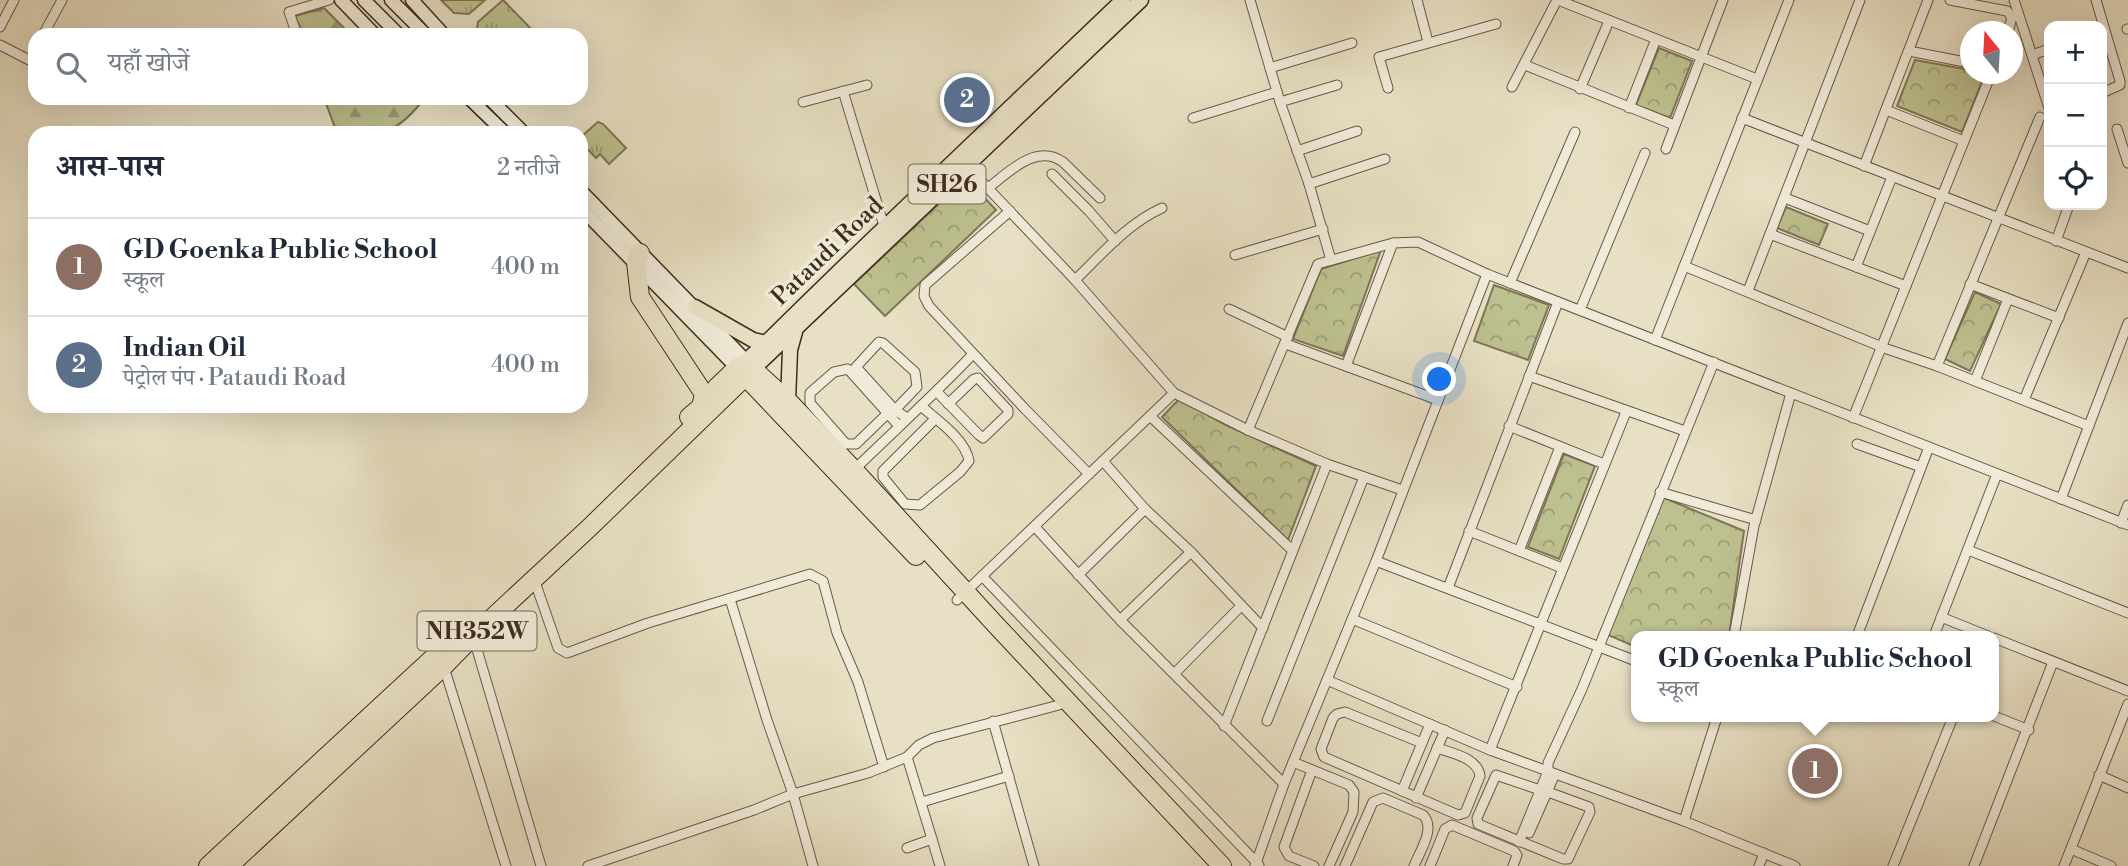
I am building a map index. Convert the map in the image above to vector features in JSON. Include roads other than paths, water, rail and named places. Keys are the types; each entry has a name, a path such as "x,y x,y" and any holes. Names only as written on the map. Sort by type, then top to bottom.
{"highway":[{"path":"638,258 640,297 678,351 691,360 721,392"},
{"name":"NH352W","path":"229,866 701,407 704,394 678,351"},
{"path":"745,369 788,401 855,470 961,596 1059,705 1222,866"},
{"path":"745,369 1152,798 1208,866"},
{"name":"NH352W","path":"208,866 441,659 473,635 745,369"}],"main road":[{"path":"341,0 368,28"},
{"path":"364,0 392,28"},
{"path":"391,0 419,28"},
{"path":"412,0 438,28"},
{"name":"Pataudi Road","path":"745,369 766,343 884,226 963,162 1123,0"},
{"name":"SH26","path":"745,369 795,331 963,162 1141,0"},
{"path":"476,105 498,126"},
{"path":"496,105 517,126"},
{"path":"588,199 638,258 745,369"},
{"path":"588,214 695,307 745,369"},
{"path":"695,307 753,340 766,343"},
{"path":"788,401 790,350 795,331"}],"street":[{"path":"0,27 14,0"},
{"path":"47,28 62,0"},
{"path":"294,28 289,12 329,0"},
{"path":"1250,0 1280,102 1324,229 1331,260"},
{"path":"1417,0 1428,42"},
{"path":"1512,88 1557,0 1757,79"},
{"path":"1655,340 1789,0"},
{"path":"1748,291 1860,0"},
{"path":"1864,166 1928,0"},
{"path":"1950,0 2007,11 2012,17 2011,21"},
{"path":"2014,0 2044,92"},
{"path":"2096,0 2101,21"},
{"path":"1666,149 1721,1"},
{"path":"1580,89 1609,21"},
{"path":"1388,88 1380,57 1496,24"},
{"path":"1629,108 1656,39"},
{"path":"1270,68 1352,43"},
{"path":"2107,43 2120,85 2107,91"},
{"path":"0,45 28,59"},
{"path":"1909,51 1960,61"},
{"path":"2032,55 2044,51"},
{"path":"1525,65 1674,125"},
{"path":"1853,418 1884,348 1987,84"},
{"path":"803,102 867,85"},
{"path":"1280,102 1337,85"},
{"path":"844,91 884,226"},
{"path":"1193,118 1277,92"},
{"path":"1886,110 1964,141"},
{"path":"1937,366 2040,117"},
{"path":"1742,118 2056,241 2127,265"},
{"path":"2117,129 2126,149 2128,163"},
{"path":"1297,151 1357,131"},
{"path":"1510,283 1575,132"},
{"path":"1580,310 1645,153"},
{"path":"988,188 1031,157 1040,155 1063,162 1100,198"},
{"path":"1309,184 1385,159"},
{"path":"963,162 1075,280 1174,393 1248,430 1327,464 1402,490"},
{"path":"1052,174 1115,241"},
{"path":"1856,267 1892,177"},
{"path":"1784,198 1870,231"},
{"path":"1075,280 1144,216 1162,208"},
{"path":"2056,241 2067,210"},
{"path":"1010,211 925,285 924,296 929,306 973,354 1089,474"},
{"path":"1235,255 1324,229"},
{"path":"1770,234 1906,286"},
{"path":"1248,430 1318,264 1393,243 1418,242 1487,274 2125,524 2128,505"},
{"path":"1346,366 1393,243"},
{"path":"2024,401 2086,252"},
{"path":"1684,266 1884,348 2089,426"},
{"path":"982,576 1257,865 1284,784 1376,561 1487,274"},
{"path":"1970,284 2059,318"},
{"path":"1975,381 2008,299"},
{"path":"1448,588 1558,302"},
{"path":"1229,309 1287,340 1346,366 1437,400"},
{"path":"2061,499 2127,327"},
{"path":"899,426 891,412 856,367 879,342 883,343 915,372 917,387 891,412 856,443 846,444 810,403 810,393 834,372 848,369 891,412 907,418"},
{"path":"855,470 973,354"},
{"path":"1522,842 1551,772 1549,763 1600,645 1714,362"},
{"path":"1529,376 1685,431"},
{"path":"937,392 948,404 983,438 1008,414 1008,410 978,378 948,404"},
{"path":"961,596 1174,393"},
{"path":"1735,631 1756,520 1791,393"},
{"path":"921,406 935,419 964,447 968,461 960,472 920,505 905,505 883,477 883,471 935,419"},
{"path":"1490,750 1626,412"},
{"path":"1150,415 1292,550"},
{"path":"1509,426 1604,464"},
{"path":"1857,444 1921,467"},
{"path":"1519,551 1560,447"},
{"path":"1859,631 1929,447"},
{"path":"1103,461 1145,509 1191,552 1263,628"},
{"path":"1224,726 1327,464"},
{"path":"1936,631 1997,474"},
{"path":"1267,721 1364,477"},
{"path":"1660,492 1756,520"},
{"path":"1078,575 1145,509"},
{"path":"1035,527 1120,621 1284,784"},
{"path":"1469,531 1562,568"},
{"path":"1968,550 2128,613"},
{"path":"1120,621 1191,552"},
{"path":"1376,561 1631,659"},
{"path":"534,578 558,648 568,653 648,623 810,574 822,581 837,633 858,682 884,767"},
{"path":"730,599 775,739 781,766 793,794 813,866"},
{"path":"1175,673 1241,606"},
{"path":"1941,617 1976,631"},
{"path":"1352,619 1517,687"},
{"path":"473,635 541,866"},
{"path":"1999,640 2128,691"},
{"path":"441,659 506,866"},
{"path":"1974,866 2029,730 2053,662"},
{"path":"1327,680 1490,750 1684,821 1795,866"},
{"path":"2064,866 2128,704"},
{"path":"588,866 754,810 793,794 884,767 907,757 919,745 933,738 1059,705"},
{"path":"1422,743 1345,712 1333,718 1321,746 1321,753 1324,757 1416,798 1458,815 1465,813 1480,776 1479,769 1474,762 1437,748"},
{"path":"1999,718 2029,730"},
{"path":"993,721 1034,866"},
{"path":"1684,821 1715,722"},
{"path":"1893,866 1951,722"},
{"path":"1402,790 1430,724"},
{"path":"1416,798 1445,730"},
{"path":"907,757 940,866"},
{"path":"1293,762 1349,785 1354,792 1353,812 1329,866"},
{"path":"1312,770 1284,847 1289,856 1314,866"},
{"path":"1499,775 1544,791 1589,807 1590,812 1571,857 1563,859 1478,824 1477,818 1493,778 1499,775"},
{"path":"2099,775 2128,788"},
{"path":"922,802 1009,776"},
{"path":"1345,866 1373,802 1383,798 1423,815 1429,822 1429,829 1414,866"},
{"path":"1430,866 1445,829 1452,825 1514,851 1517,855 1513,866"},
{"path":"907,848 932,839"},
{"path":"2071,849 2111,866"},
{"path":"1759,866 1764,853"}],"place":[{"name":"Indian Oil","path":"967,100"},
{"name":"GD Goenka Public School","path":"1815,771"}]}
